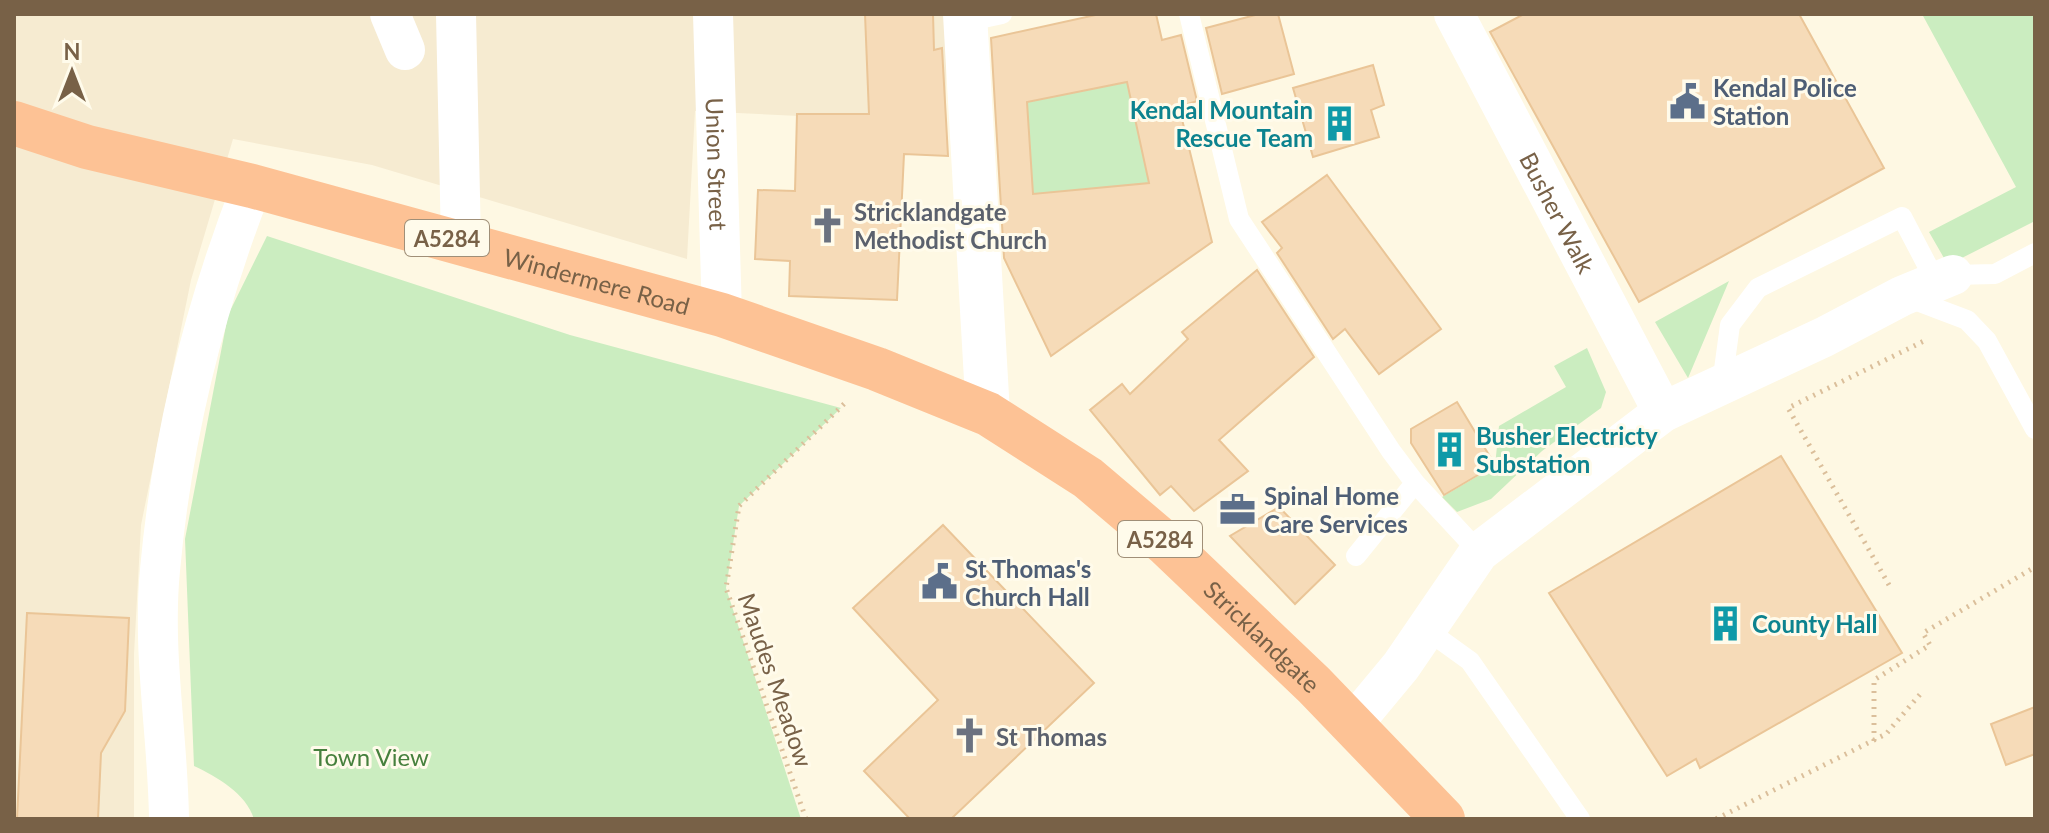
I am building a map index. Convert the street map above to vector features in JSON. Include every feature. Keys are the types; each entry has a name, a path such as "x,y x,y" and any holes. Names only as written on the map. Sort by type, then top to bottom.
{"highway":[{"name":"Windermere Road","path":"14,123 87,147 252,186 722,315 877,369 988,414"},
{"name":"Stricklandgate","path":"988,414 1088,478 1167,545 1352,725 1443,819"}],"street":[{"path":"390,14 405,50"},
{"path":"456,14 461,242"},
{"name":"Union Street","path":"713,14 722,315"},
{"name":"Busher Walk","path":"1454,14 1663,412"},
{"path":"977,17 988,414"},
{"path":"169,819 161,708 159,571 184,406 222,261 252,186"},
{"path":"1352,725 1427,630 1479,552 1663,412 1930,284"}],"lane":[{"path":"1189,14 1239,219 1415,483 1479,552"},
{"path":"1722,384 1730,325 1758,288 1902,217 1930,284 1987,341 2035,429"},
{"path":"1930,284 1995,274 2035,253"},
{"path":"1356,556 1415,483"},
{"path":"1427,630 1470,661 1580,819"}],"path":[{"path":"1889,585 1788,408 1967,320"},
{"name":"Maudes Meadow","path":"806,819 726,588 739,506 817,434 877,369"},
{"path":"1874,741 1874,680 1930,645 1923,633 2035,567"},
{"path":"1716,819 1886,734 1922,692"}],"shaded area":[{"path":"14,14 948,14 945,123 695,111 687,259 372,165 233,139 191,280 141,525 134,654 134,819 14,819"}],"green space":[{"path":"1922,14 2035,14 2035,221 1948,265 1929,232 2016,187"},
{"path":"1127,82 1149,183 1033,194 1027,102"},
{"name":"Town View","path":"267,236 570,335 841,408 739,506 726,588 801,819 254,819 238,794 194,766 185,539 228,315"},
{"path":"1729,281 1688,378 1655,322"},
{"path":"1587,348 1606,392 1601,408 1542,451 1491,499 1457,512 1442,497 1495,466 1499,426 1566,387 1554,366"}],"building":[{"name":"Stricklandgate Methodist Church","path":"865,14 933,14 934,50 942,48 948,156 904,154 897,300 789,296 790,261 755,259 758,190 795,191 797,114 869,114"},
{"path":"1100,14 1156,14 1162,40 1181,35 1197,101 1179,107 1212,242 1051,356 1004,258 991,38","holes":["1127,82 1149,183 1033,194 1027,102"]},
{"path":"1259,14 1278,14 1294,74 1222,94 1206,28"},
{"name":"Kendal Police Station","path":"1524,14 1799,14 1884,168 1639,302 1490,32"},
{"name":"Kendal Mountain Rescue Team","path":"1373,65 1384,105 1371,110 1379,137 1313,157 1293,88"},
{"path":"1327,175 1441,329 1379,374 1345,329 1333,339 1277,253 1282,248 1262,222"},
{"path":"1257,270 1314,357 1219,440 1248,471 1194,511 1171,486 1160,495 1090,410 1122,384 1130,394 1188,339 1182,332"},
{"name":"Busher Electricty Substation","path":"1457,402 1495,465 1444,495 1411,443 1411,429"},
{"name":"County Hall","path":"1781,456 1902,653 1700,768 1696,759 1667,776 1549,593"},
{"path":"1279,507 1335,565 1295,604 1230,536"},
{"path":"943,525 1094,683 951,819 910,819 864,771 938,700 853,608"},
{"path":"27,613 129,618 125,711 101,753 98,819 17,819"},
{"path":"2035,707 2035,754 2006,765 1991,724"}],"place":[{"name":"Kendal Police Station","path":"1687,101"},
{"name":"Kendal Mountain Rescue Team","path":"1339,123"},
{"name":"Stricklandgate Methodist Church","path":"828,225"},
{"name":"Busher Electricty Substation","path":"1450,449"},
{"name":"Spinal Home Care Services","path":"1238,509"},
{"name":"St Thomas's Church Hall","path":"939,582"},
{"name":"County Hall","path":"1726,623"},
{"name":"St Thomas","path":"970,736"}]}
